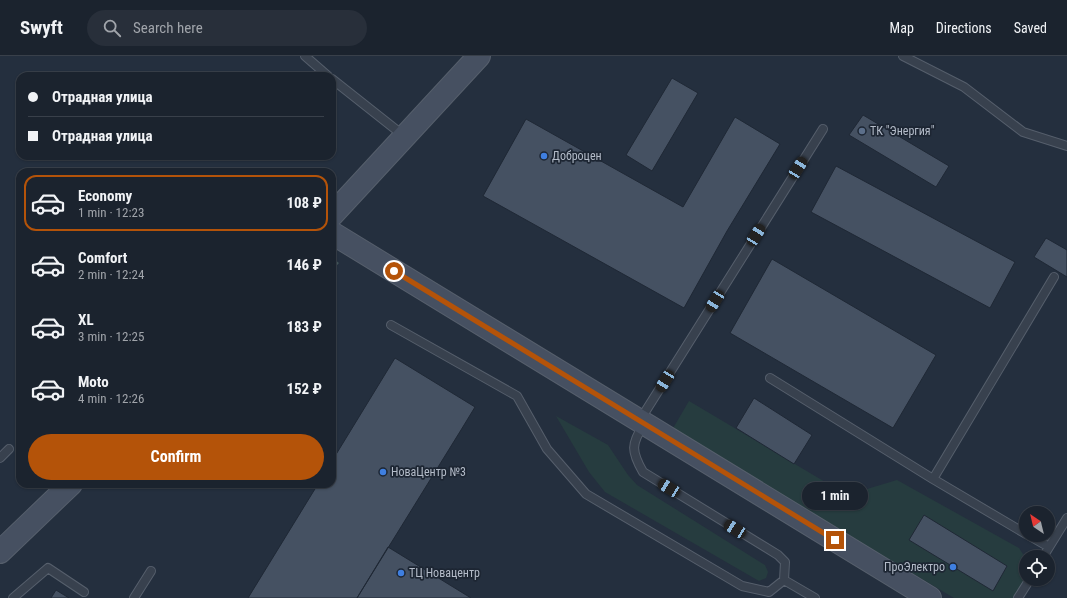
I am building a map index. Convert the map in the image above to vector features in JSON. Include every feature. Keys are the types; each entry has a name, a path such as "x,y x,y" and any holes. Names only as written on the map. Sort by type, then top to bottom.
{"main road":[{"path":"336,211 479,56"},
{"path":"336,235 930,598"},
{"path":"0,552 67,488"}],"lane":[{"path":"305,56 323,72"},
{"path":"903,56 964,87 1023,132 1067,146"},
{"path":"336,83 404,137"},
{"path":"391,325 517,396 547,449 586,494 742,586 767,595 784,580 785,562 778,555 643,472 634,456 634,439 642,422 823,129"},
{"path":"933,479 1054,277"},
{"path":"770,378 933,479 1019,529"},
{"path":"0,458 9,449"},
{"path":"1040,542 1049,548 1067,518"},
{"path":"13,598 48,568 84,592"},
{"path":"134,598 151,571"},
{"path":"784,580 816,598"},
{"path":"1018,598 1026,586"}],"green space":[{"path":"689,401 847,495 897,480 1019,548 1020,550 1019,550 1019,586 1023,586 1014,598 954,598 672,430"},
{"path":"556,416 608,445 628,475 637,485 765,565 768,572 766,578 759,581 605,492 589,472"}],"building":[{"path":"672,78 698,93 652,171 626,155"},
{"path":"863,115 949,166 936,187 849,135"},
{"path":"735,117 780,144 727,231 684,308 483,196 526,119 683,207"},
{"path":"836,166 1015,262 990,308 811,212"},
{"path":"1046,238 1067,250 1067,277 1034,257"},
{"path":"772,259 936,355 893,428 730,333"},
{"name":"НоваЦентр №3","path":"395,358 475,407 357,598 248,598 316,488 336,488 336,454"},
{"path":"754,398 812,435 794,464 736,428"},
{"path":"924,515 1007,566 993,591 909,540"},
{"name":"ТЦ Новацентр","path":"388,547 471,598 357,598"},
{"path":"56,590 69,598 51,598"}],"place":[{"name":"ТК \"Энергия\"","path":"862,131"},
{"name":"Доброцен","path":"544,156"},
{"name":"НоваЦентр №3","path":"383,472"},
{"name":"ПроЭлектро","path":"953,567"},
{"name":"ТЦ Новацентр","path":"401,573"}],"route":[{"path":"394,271 835,540"}]}
